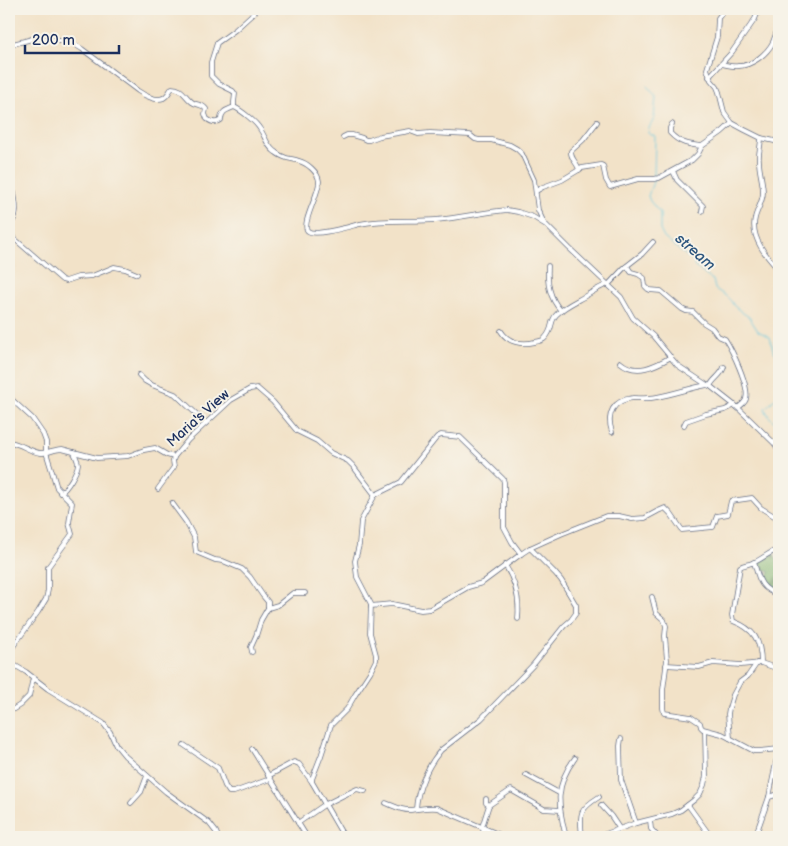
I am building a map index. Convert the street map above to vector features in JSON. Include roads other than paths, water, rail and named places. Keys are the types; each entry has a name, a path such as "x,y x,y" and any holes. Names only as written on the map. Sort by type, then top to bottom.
{"street":[{"path":"234,107 235,94 233,91 223,87 211,76 212,57 218,41 231,34 258,9"},
{"path":"724,9 718,18 717,38 707,66 710,77 719,92 724,112 732,123 761,138 779,142"},
{"path":"710,77 732,52 755,19 759,9"},
{"path":"722,64 740,66 752,63 759,58 772,44 779,22"},
{"path":"9,45 42,38 69,41 146,96 162,98 172,88 177,88 194,103 204,106 206,109 205,116 214,122 221,120 223,112 234,107"},
{"path":"234,107 242,111 257,125 272,149 285,158 301,161 317,174 319,185 308,217 307,231 323,232 371,222 434,220 508,210 534,217 546,225 621,297 633,318 653,336 678,365 737,406 779,450"},
{"path":"579,170 571,156 571,152 597,122"},
{"path":"536,191 562,180 587,166 603,165 606,180 610,187 638,179 659,178 694,158 702,146 732,123"},
{"path":"672,124 669,131 674,138 683,143 702,146"},
{"path":"343,137 347,135 369,140 380,136 410,131 418,134 466,134 475,139 496,140 510,146 520,152 534,180 538,210 546,225"},
{"path":"761,138 758,158 763,195 755,218 755,232 762,249 779,270"},
{"path":"673,171 678,180 703,206 702,211"},
{"path":"9,176 16,212 15,218 9,227"},
{"path":"9,234 62,280 66,281 78,277 92,276 114,267 137,274"},
{"path":"501,331 502,334 520,344 542,341 552,328 553,318 597,288 608,285 642,254 652,242"},
{"path":"548,266 547,275 551,297 561,311"},
{"path":"627,266 631,272 644,278 648,289 661,291 682,310 693,312 712,328 718,336 725,339 742,373 747,393 745,402 725,410 692,419 684,425"},
{"path":"620,362 631,369 635,369 652,366 670,357"},
{"path":"612,432 609,423 610,412 616,404 631,398 654,398 708,385 722,372 724,367"},
{"path":"139,375 152,385 175,394 206,423"},
{"name":"Maria's View","path":"9,442 23,445 38,453 57,449 97,458 128,456 155,448 174,457 188,440 231,400 250,389 257,388 273,402 297,431 317,441 329,452 348,461 375,495"},
{"path":"9,397 32,418 43,434 46,442 46,452 57,488 72,503 69,523 72,537 48,567 46,599 9,652"},
{"path":"312,782 312,777 331,725 347,709 374,666 376,655 369,625 371,606 357,577 355,561 359,545 361,521 375,495 401,482 437,436 460,437 503,478 504,527 521,554"},
{"path":"60,493 65,489 77,467 74,452"},
{"path":"158,490 174,468 174,457"},
{"path":"371,606 392,604 430,610 468,587 482,583 530,548 606,516 632,519 645,518 665,508 672,514 682,530 713,527 717,516 728,514 732,500 752,498 760,508 779,519"},
{"path":"172,502 194,537 196,552 242,569 253,580 268,602 268,608 251,646 252,652"},
{"path":"416,809 424,780 441,750 481,719 533,665 576,613 576,605 561,580 530,548"},
{"path":"730,738 728,714 733,695 740,682 759,663 761,649 752,632 732,621 740,567 754,562 774,550 779,550"},
{"path":"754,562 760,581 767,590 779,595"},
{"path":"505,565 515,583 519,610 518,619"},
{"path":"268,608 278,605 291,594 305,593"},
{"path":"652,598 656,613 664,620 666,626 667,655 663,690 663,712 690,717 700,722 700,727 705,730 730,738 754,750 779,748 769,797 755,837"},
{"path":"9,662 97,719 106,727 120,751 166,792 209,824 218,837"},
{"path":"666,665 699,667 713,663 740,665 759,663 779,670"},
{"path":"9,712 29,696 33,678"},
{"path":"592,837 609,835 619,828 672,814 688,805 700,794 706,776 705,730"},
{"path":"621,739 622,780 636,823"},
{"path":"184,745 218,768 229,792 234,792 269,778 294,762 299,764 312,782 344,837"},
{"path":"252,749 307,837"},
{"path":"566,837 560,810 559,793 565,773 575,758"},
{"path":"131,803 141,792 147,776"},
{"path":"526,776 559,793"},
{"path":"298,822 324,805 357,789 365,791"},
{"path":"482,837 489,804 511,790 544,809 560,810"},
{"path":"769,797 779,794"},
{"path":"582,837 580,821 582,812 588,804 599,797"},
{"path":"486,799 486,803 489,804"},
{"path":"386,803 403,810 437,808 498,836 505,837"},
{"path":"601,805 619,828"},
{"path":"688,805 711,837"},
{"path":"650,820 651,829 658,837"}],"waterway":[{"name":"stream","path":"647,86 656,97 654,119 648,133 655,137 654,179 648,196 660,213 660,230 664,238 687,256 694,263 695,267 713,280 715,289 726,296 734,306 749,317 758,331 770,337 773,350 779,357"},
{"name":"stream","path":"779,395 765,408 770,418 779,424"}]}
